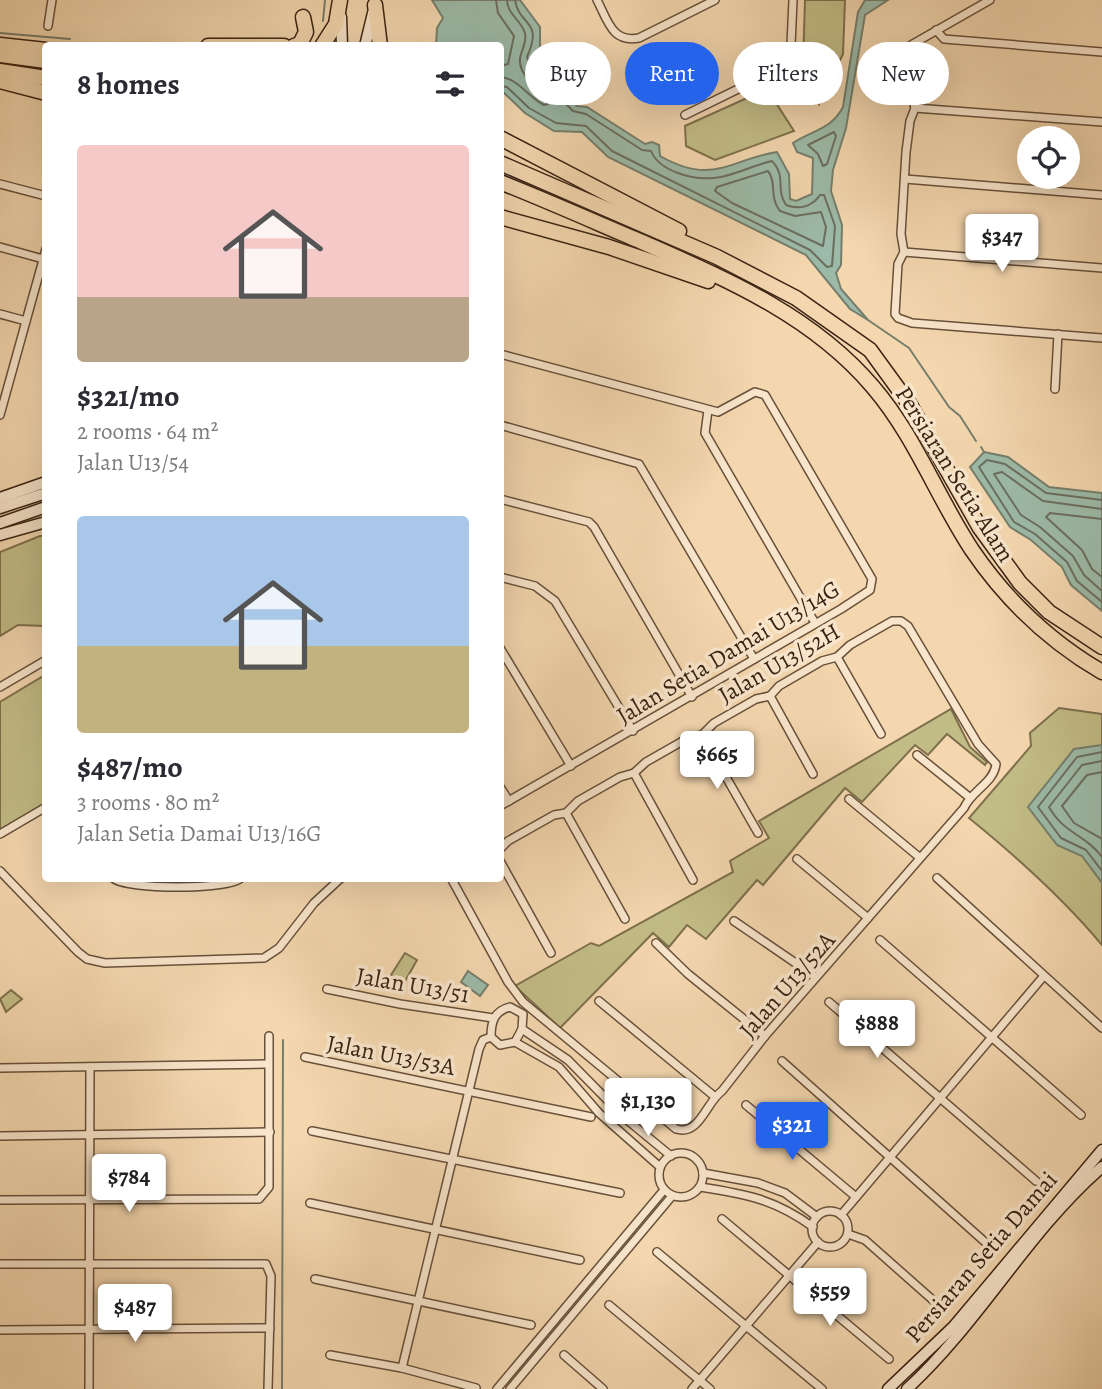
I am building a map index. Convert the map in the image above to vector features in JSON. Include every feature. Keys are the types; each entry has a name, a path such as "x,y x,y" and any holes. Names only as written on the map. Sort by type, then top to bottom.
{"highway":[{"path":"325,42 336,24 341,0"},
{"path":"375,2 380,42"},
{"path":"301,42 306,32 303,17"},
{"path":"0,45 42,50"},
{"path":"0,55 42,60"},
{"path":"0,71 42,77"},
{"path":"0,81 42,92"},
{"path":"504,140 685,234 717,257"},
{"name":"Persiaran Setia Alam","path":"504,165 717,257 796,298 870,350 910,405 980,528 1020,583 1049,612 1102,647"},
{"name":"Persiaran Setia Alam","path":"504,183 748,290 787,313 833,346 890,408 971,548 1000,588 1064,649 1102,672"},
{"path":"504,218 672,267 787,313"}],"street":[{"path":"48,26 52,0"},
{"path":"341,0 342,42"},
{"path":"597,0 616,36 626,41 639,38 715,0"},
{"path":"685,115 781,68 792,45 793,0"},
{"path":"990,0 911,44 912,96 915,108 910,121 905,179 901,234 904,253 898,264 894,308 898,318 912,323 1102,338"},
{"path":"366,42 375,2"},
{"path":"936,30 944,39 1102,52"},
{"path":"915,108 1102,122"},
{"path":"905,179 1102,195"},
{"path":"0,184 42,195"},
{"path":"0,247 42,259"},
{"path":"904,253 1102,268"},
{"path":"0,415 4,387 42,263"},
{"path":"0,314 26,321"},
{"path":"1055,389 1058,334"},
{"path":"504,355 708,410 705,433 815,623"},
{"name":"Jalan Setia Damai U13/14G","path":"504,804 692,697 870,590 872,579 765,395 755,392 726,410 708,410"},
{"path":"504,426 639,464 754,659"},
{"path":"0,498 42,483"},
{"path":"0,508 42,494"},
{"path":"504,500 589,522 594,527 692,697"},
{"path":"0,523 42,508"},
{"path":"0,535 42,523"},
{"path":"504,577 535,586 555,601 633,731"},
{"name":"Jalan U13/52H","path":"504,846 554,815 566,813 578,802 620,777 634,773 688,738 702,735 714,723 746,705 770,696 779,686 822,662 837,657 850,645 892,621 901,621 908,625 950,699"},
{"path":"504,655 571,766"},
{"path":"837,657 881,734"},
{"path":"0,687 42,662"},
{"path":"770,696 813,774"},
{"name":"Jalan U13/52A","path":"520,1005 676,1129 686,1130 693,1127 714,1096 722,1091 765,1036 964,808 969,797 994,773 996,764 978,744 950,699"},
{"path":"702,735 758,834"},
{"path":"917,755 969,797"},
{"path":"634,773 694,880"},
{"path":"504,793 509,801"},
{"path":"849,799 919,858"},
{"path":"0,834 42,812"},
{"path":"566,813 625,919"},
{"path":"797,859 868,918"},
{"path":"504,868 551,953"},
{"path":"0,871 78,952 87,959 105,963 264,958 279,948 314,903 337,882"},
{"path":"937,878 1102,1028"},
{"path":"123,882 130,885 180,886 230,885 235,882"},
{"path":"453,882 520,1005 523,1014 522,1029 515,1042"},
{"path":"734,921 816,977"},
{"path":"880,940 1081,1115"},
{"path":"656,943 688,974 765,1036"},
{"path":"841,1215 1043,977"},
{"name":"Jalan U13/51","path":"327,989 400,1004 493,1018"},
{"path":"599,1000 714,1096"},
{"path":"830,1002 1036,1181"},
{"path":"491,1037 493,1018 504,1008 520,1005"},
{"path":"522,1029 568,1060 618,1112 671,1156"},
{"path":"0,1200 258,1199 269,1187 269,1036"},
{"path":"491,1037 500,1045 515,1042 559,1067 599,1113 660,1167"},
{"path":"402,1368 479,1049 483,1040 491,1037"},
{"name":"Jalan U13/53A","path":"305,1057 591,1116"},
{"path":"782,1061 985,1242"},
{"path":"0,1068 267,1064"},
{"path":"89,1389 90,1067"},
{"path":"746,1105 856,1197"},
{"path":"0,1136 270,1132"},
{"path":"313,1132 620,1193"},
{"name":"Persiaran Setia Damai","path":"888,1389 954,1326 1102,1150"},
{"path":"689,1155 698,1162 703,1173 700,1187 688,1196 672,1196 664,1190 659,1175 660,1167 671,1156 689,1155"},
{"name":"Persiaran Setia Damai","path":"907,1389 964,1331 1068,1201 1102,1167"},
{"path":"703,1173 758,1183 785,1193 817,1217"},
{"path":"700,1187 755,1196 784,1206 813,1227 818,1242"},
{"path":"497,1389 664,1190"},
{"path":"510,1389 672,1196"},
{"path":"310,1203 580,1260"},
{"path":"813,1227 817,1217 826,1212 841,1215 847,1223 848,1234"},
{"path":"722,1219 889,1359"},
{"path":"818,1242 835,1246 848,1234"},
{"path":"848,1234 865,1240 935,1302"},
{"path":"692,1389 818,1242"},
{"path":"657,1252 822,1389"},
{"path":"0,1264 266,1264 271,1276 268,1389"},
{"path":"315,1279 531,1325"},
{"path":"609,1305 710,1389"},
{"path":"0,1330 270,1328"},
{"path":"330,1354 402,1368 476,1388"},
{"path":"564,1355 603,1389"}],"shaded area":[{"path":"805,0 845,0 843,54 843,42 804,42"},
{"path":"733,104 777,105 794,131 715,160 686,146 685,126"},
{"path":"42,536 42,626 18,625 0,636 0,552"},
{"path":"42,677 42,805 0,831 0,702"},
{"path":"1059,708 1102,714 1102,945 1038,878 969,818 1031,746 1030,733"},
{"path":"951,709 970,747 987,762 985,765 947,734 928,755 915,745 862,802 845,788 763,885 757,880 706,939 687,925 669,947 653,933 560,1028 515,986 591,943 599,946 733,872 730,861 769,838 759,821"},
{"path":"405,953 417,960 404,983 391,975"},
{"path":"11,990 22,999 6,1012 0,999"}],"water":[{"path":"432,0 520,0 540,27 540,42 525,42 525,105 587,107 645,144 652,142 659,145 660,156 694,169 720,168 777,152 789,174 790,199 796,201 812,194 813,158 797,152 793,143 827,125 838,115 843,107 858,12 865,0 888,0 865,15 860,42 857,42 857,63 846,128 833,170 831,191 842,225 841,265 836,273 841,289 868,320 850,309 806,255 608,157 582,132 554,131 525,113 504,93 504,42 436,42 437,28 443,18"},
{"path":"984,452 1008,457 1049,487 1102,493 1102,611 1071,585 1062,567 1031,540 1010,527 970,467"},
{"path":"1102,745 1102,883 1082,856 1057,845 1028,807 1074,749"},
{"path":"468,971 488,985 480,996 461,982"}],"waterway":[{"path":"323,21 325,0"},
{"path":"0,33 70,39"},
{"path":"868,320 909,348 976,441"},
{"path":"981,447 984,452"},
{"path":"282,1389 283,1040"}]}
